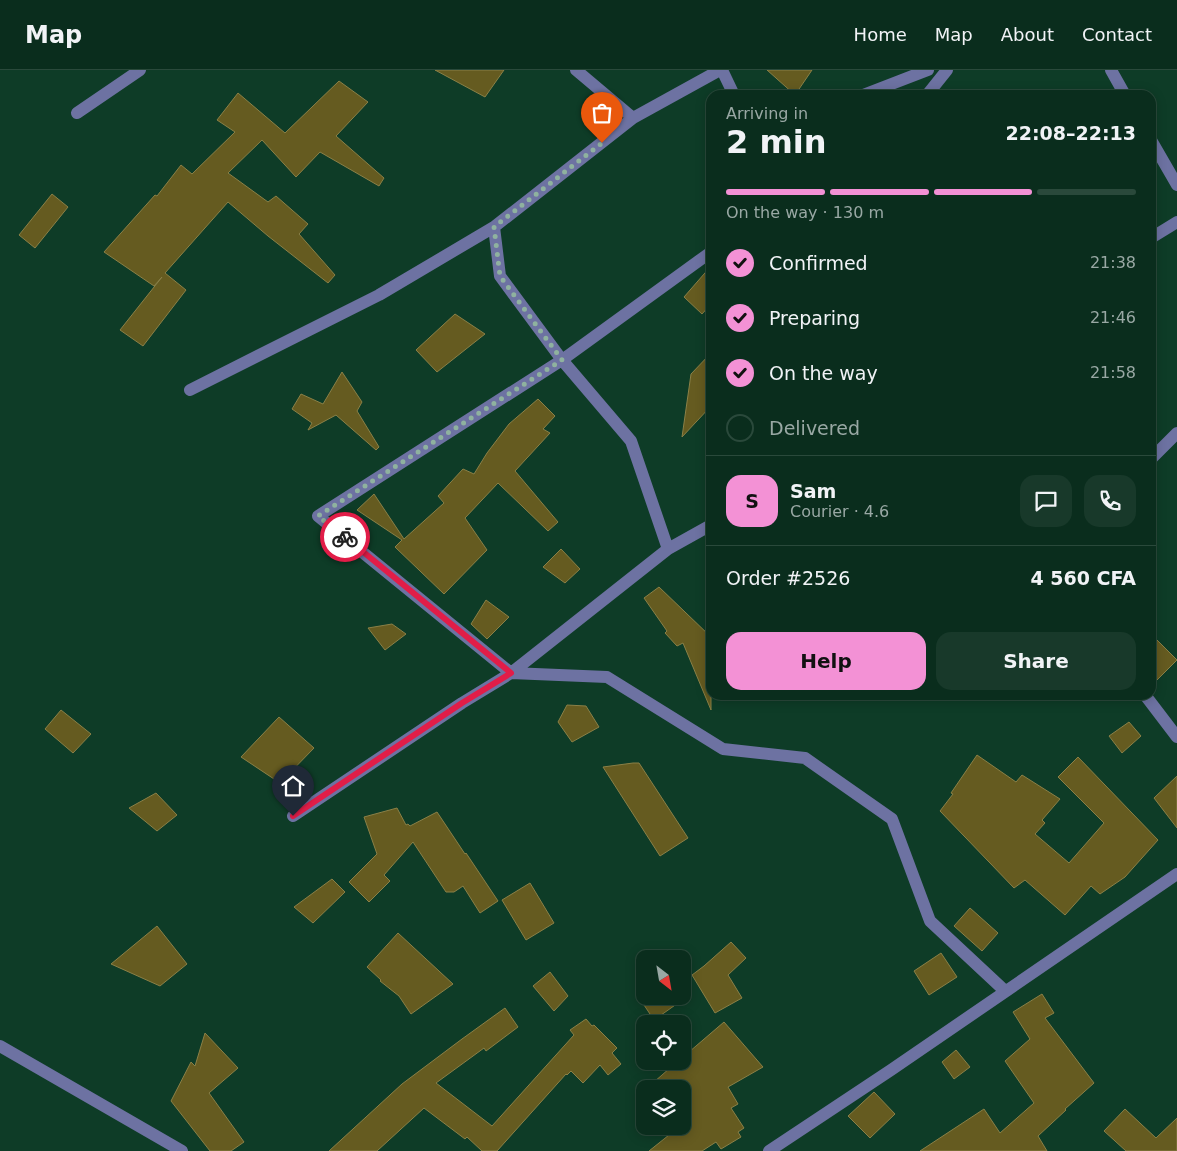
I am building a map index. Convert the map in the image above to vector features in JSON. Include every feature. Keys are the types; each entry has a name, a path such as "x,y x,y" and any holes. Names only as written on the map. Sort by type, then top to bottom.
{"street":[{"path":"77,113 140,70"},
{"path":"576,70 633,118"},
{"path":"190,390 379,295 494,227 633,118 721,70 731,90"},
{"path":"876,90 928,70"},
{"path":"931,90 947,70"},
{"path":"1111,70 1122,90"},
{"path":"1156,149 1177,185"},
{"path":"1156,235 1177,222"},
{"path":"494,227 500,276 562,360 632,441 668,549"},
{"path":"706,256 562,360 318,516 511,673 607,677 723,750 806,758 892,819 930,921 1005,991"},
{"path":"1156,455 1177,433"},
{"path":"293,816 462,703 511,673 668,549 706,528"},
{"path":"1149,700 1177,738"},
{"path":"769,1151 891,1070 1177,874"},
{"path":"0,1046 182,1151"}],"building":[{"path":"435,70 504,70 485,97"},
{"path":"767,70 812,70 798,90 789,90"},
{"path":"339,81 368,102 336,136 384,178 379,186 320,152 296,177 262,140 228,173 268,202 276,196 308,224 299,234 335,275 328,283 228,202 165,273 186,290 143,346 120,330 162,277 154,286 104,252 155,195 157,196 181,165 192,174 235,132 217,120 238,93 285,133"},
{"path":"52,194 68,207 35,248 19,235"},
{"path":"706,272 706,310 702,314 684,297"},
{"path":"455,314 485,334 437,372 416,350"},
{"path":"706,358 706,411 682,437 691,374"},
{"path":"342,372 362,402 357,411 379,447 376,450 336,415 308,430 312,423 292,409 301,394 323,404"},
{"path":"538,399 555,416 543,429 550,433 515,471 558,522 548,531 498,483 465,518 487,550 444,594 395,547 402,540 357,510 374,494 404,539 444,503 438,496 463,469 474,474 509,424"},
{"path":"561,549 580,569 565,583 543,567"},
{"path":"659,587 706,632 706,698 683,643 677,646 665,633 667,631 644,598"},
{"path":"486,600 509,617 487,639 471,624"},
{"path":"392,624 406,634 385,650 368,628"},
{"path":"1156,639 1177,660 1156,681"},
{"path":"707,700 711,700 711,710"},
{"path":"567,705 586,706 599,727 572,742 558,722"},
{"path":"61,710 91,734 73,753 45,729"},
{"path":"279,717 314,748 280,783 241,757"},
{"path":"1129,722 1141,736 1122,753 1109,736"},
{"path":"977,755 1016,782 1022,775 1060,799 1042,820 1045,823 1035,834 1069,863 1104,823 1058,777 1078,757 1158,840 1125,877 1100,894 1091,886 1065,915 1025,880 1014,888 940,811"},
{"path":"639,763 688,838 660,856 603,767"},
{"path":"1177,776 1177,828 1154,798"},
{"path":"156,793 177,815 157,831 129,808"},
{"path":"397,808 406,825 410,826 437,812 498,901 480,913 463,886 454,892 446,892 413,842 384,875 390,881 369,902 349,882 377,854 364,817"},
{"path":"332,879 345,892 313,923 294,907"},
{"path":"530,883 554,923 526,940 502,900"},
{"path":"970,908 998,933 982,951 954,926"},
{"path":"157,926 187,964 160,986 111,964"},
{"path":"398,933 453,984 411,1014 399,996 380,981 367,967"},
{"path":"731,942 746,958 728,975 742,998 715,1013 692,975"},
{"path":"941,953 957,977 929,995 914,971"},
{"path":"550,972 568,996 554,1011 533,986"},
{"path":"1042,994 1054,1013 1045,1018 1094,1083 1038,1136 1047,1151 920,1151 984,1109 1000,1133 1034,1103 1005,1061 1030,1039 1013,1012"},
{"path":"644,1005 675,1005 661,1015 651,1015"},
{"path":"505,1008 518,1027 486,1051 484,1048 436,1083 492,1126 574,1035 570,1030 586,1019 617,1048 612,1053 621,1064 608,1075 600,1065 583,1083 571,1071 566,1074 497,1151 482,1151 467,1137 465,1139 424,1108 377,1151 329,1151 402,1084"},
{"path":"724,1022 763,1067 728,1087 738,1104 731,1108 744,1128 738,1132 741,1137 721,1149 716,1142 702,1151 649,1151 669,1135 691,1135 691,1080 656,1080 668,1070 691,1070 691,1050"},
{"path":"205,1033 238,1068 209,1093 244,1142 231,1151 210,1151 171,1101 191,1062 195,1066"},
{"path":"956,1050 970,1067 954,1079 942,1062"},
{"path":"874,1092 895,1114 870,1138 848,1116"},
{"path":"1125,1109 1156,1138 1177,1118 1177,1151 1126,1151 1104,1131"}],"way so far":[{"path":"345,537 318,516 562,360 500,276 494,227 602,143"}],"route":[{"path":"293,816 462,703 511,673 345,537"}]}
